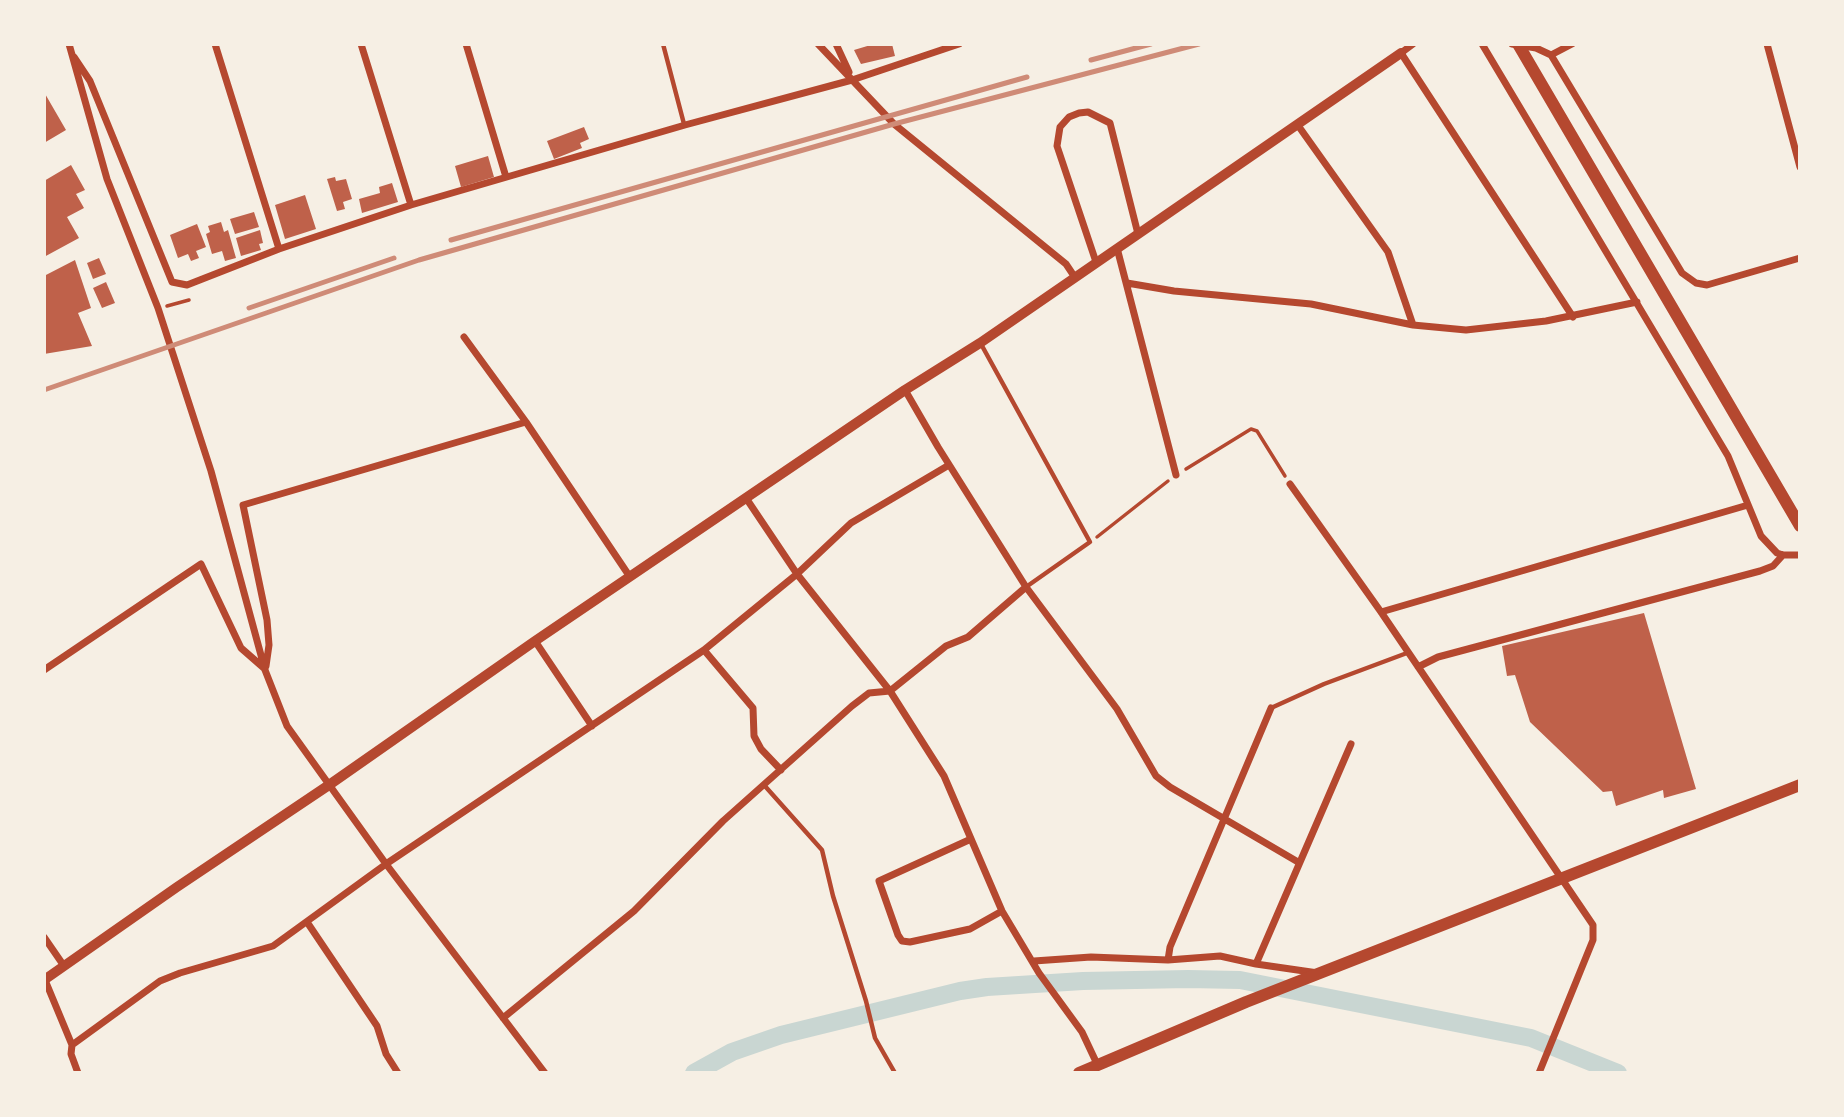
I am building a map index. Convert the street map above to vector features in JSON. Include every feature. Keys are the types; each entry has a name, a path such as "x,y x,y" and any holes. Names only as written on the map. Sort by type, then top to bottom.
{"main road":[{"path":"1518,44 1800,526"},
{"path":"1079,1073 1099,1070 1246,1002 1800,785"}],"street":[{"path":"215,44 279,249"},
{"path":"361,44 411,205"},
{"path":"466,44 506,177"},
{"path":"818,44 886,116 1066,264 1074,276"},
{"path":"835,44 852,80"},
{"path":"70,48 90,81 173,282 187,285 279,249 411,205 685,125 852,80 959,44"},
{"path":"78,1073 71,1054 72,1045 44,980 535,640 905,390 980,343 1413,44"},
{"path":"1482,44 1728,456 1761,536 1769,547 1783,555 1800,555"},
{"path":"1512,44 1536,48 1551,55 1682,273 1696,283 1707,285 1800,258"},
{"path":"1551,55 1572,44"},
{"path":"1767,44 1798,147 1800,167"},
{"path":"70,48 107,179 159,312 211,471 265,670 287,726 386,864 545,1073"},
{"path":"1401,53 1573,317"},
{"path":"1096,262 1057,146 1060,127 1069,117 1088,112 1110,122 1138,234"},
{"path":"1297,124 1388,253 1413,325"},
{"path":"1117,248 1176,475"},
{"path":"1127,283 1174,291 1311,304 1413,325 1466,330 1573,317 1637,302"},
{"path":"464,337 526,422 630,577"},
{"path":"905,390 1026,587 1117,709 1156,776 1170,787 1298,862"},
{"path":"265,670 269,645 267,620 243,505 526,422"},
{"path":"72,1045 160,981 273,946 386,864 704,650 797,574 850,523 949,465"},
{"path":"1290,484 1381,612 1593,925 1593,940 1539,1073"},
{"path":"746,498 797,574 890,691 944,776 1002,911 1039,973 1082,1032 1099,1070"},
{"path":"1381,612 1748,505"},
{"path":"1418,667 1438,657 1760,571 1773,566 1783,555"},
{"path":"44,670 201,564 241,648 265,670"},
{"path":"503,1018 634,911 723,821 869,693 890,691 946,646 968,637 1026,587"},
{"path":"535,640 592,726"},
{"path":"704,650 753,708 754,736 761,749 781,770"},
{"path":"1168,960 1170,947 1271,708"},
{"path":"1256,964 1351,744"},
{"path":"971,839 879,881 898,935 902,941 910,942 970,929 1002,911"},
{"path":"306,922 377,1026 386,1054 398,1073"},
{"path":"44,937 47,946 64,966"},
{"path":"1034,961 1091,957 1168,960 1220,956 1321,973"}],"lane":[{"path":"663,44 685,125"},
{"path":"980,343 1090,542 1026,587"},
{"path":"1271,708 1324,684 1407,653"},
{"path":"764,785 822,850 875,1038 895,1073"}],"path":[{"path":"159,312 189,300"},
{"path":"1090,542 1176,475 1251,429 1257,431 1290,484"}],"building":[{"path":"874,44 892,44 895,56 861,64 854,50"},
{"path":"44,92 66,130 44,143"},
{"path":"584,127 589,139 580,143 582,148 554,159 547,141"},
{"path":"488,156 494,177 461,187 455,166"},
{"path":"71,165 85,190 76,194 84,208 67,217 79,238 44,257 44,181"},
{"path":"335,177 336,181 346,179 352,199 343,202 345,209 337,211 327,179"},
{"path":"392,183 398,202 362,213 359,199 380,193 379,187"},
{"path":"305,195 316,229 285,239 275,205"},
{"path":"254,212 259,227 235,234 230,219"},
{"path":"221,222 224,232 228,230 236,258 225,261 222,251 212,254 206,234 210,232 208,226"},
{"path":"197,224 206,247 196,251 199,258 191,261 188,254 178,258 170,235"},
{"path":"260,230 263,243 259,244 261,250 241,256 236,238"},
{"path":"99,258 106,274 93,279 87,263"},
{"path":"75,260 91,308 78,313 92,346 44,354 44,276"},
{"path":"106,282 115,303 102,308 93,288"},
{"path":"1644,613 1696,789 1664,798 1663,790 1616,806 1612,791 1603,792 1530,722 1515,675 1507,676 1502,646"}],"waterway":[{"path":"694,1073 732,1052 781,1035 960,991 1083,981 1188,979 1240,980 1531,1038 1618,1073"}],"railway":[{"path":"1091,60 1151,44"},
{"path":"44,390 419,260 894,124 1199,44"},
{"path":"451,240 1027,77"},
{"path":"249,308 394,258"}]}
